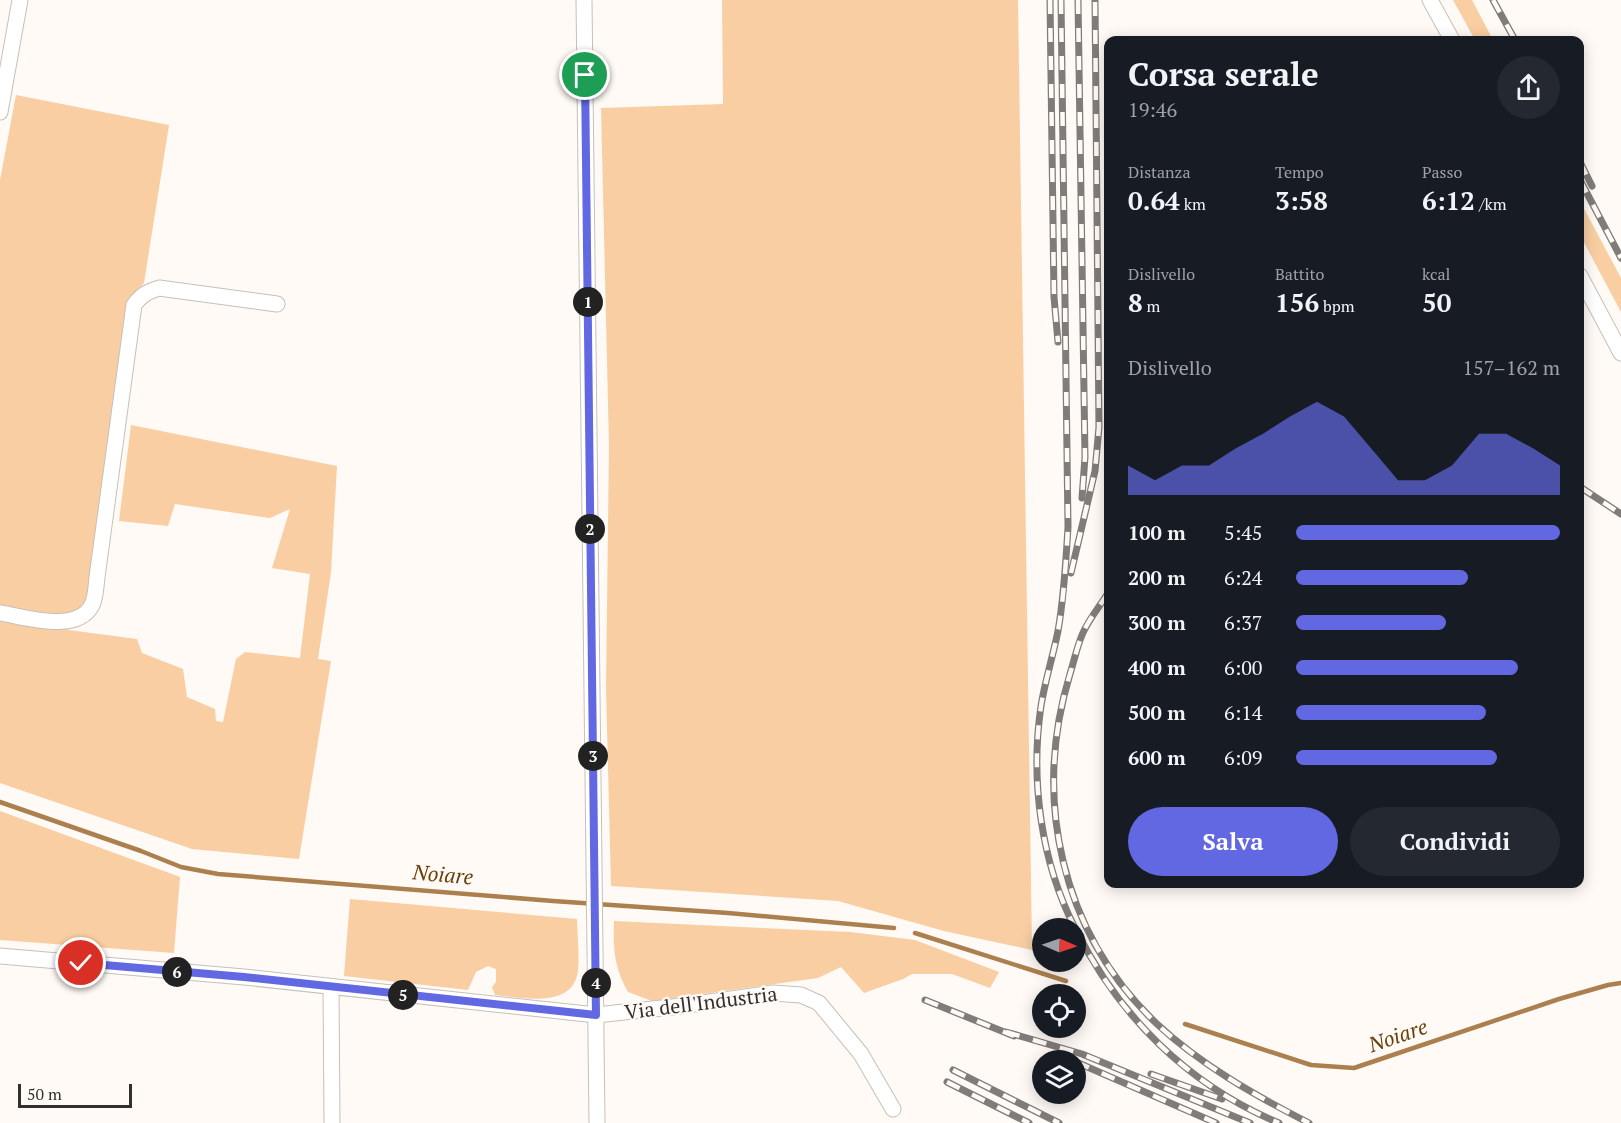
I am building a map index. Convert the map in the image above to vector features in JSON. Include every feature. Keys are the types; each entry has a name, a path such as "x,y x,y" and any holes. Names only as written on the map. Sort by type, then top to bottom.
{"street":[{"path":"0,112 20,0"},
{"path":"584,0 597,1123"},
{"path":"1431,0 1450,36"},
{"path":"1584,284 1621,353"},
{"path":"0,613 63,623 80,618 92,605 98,577 134,305 140,297 159,288 277,304"},
{"name":"Via dell'Industria","path":"0,956 244,977 596,1015 773,993 801,995 819,1003 861,1054 893,1109"},
{"path":"331,987 332,1123"}],"shaded area":[{"path":"722,0 1018,0 1032,950 944,931 838,901 611,886 606,687 609,446 601,108 723,104"},
{"path":"1453,0 1472,0 1491,36 1473,36"},
{"path":"16,95 169,125 144,283 131,297 88,600 83,608 65,616 0,608 0,180"},
{"path":"1584,209 1621,278 1621,312 1584,243"},
{"path":"131,425 337,466 331,572 318,659 331,661 299,859 192,849 0,783 0,621 137,639 142,653 183,669 187,697 215,709 216,721 223,722 236,659 245,652 300,658 310,574 272,568 290,509 270,518 175,504 168,526 119,521"},
{"path":"0,811 180,877 174,953 0,940"},
{"path":"350,899 577,919 579,959 576,979 562,994 540,999 495,995 492,987 496,982 496,969 488,966 476,972 468,990 344,976"},
{"path":"614,921 850,932 915,940 999,972 990,988 952,974 912,974 864,993 841,967 818,978 652,1001 628,992 623,983 615,958"}],"waterway":[{"name":"Noiare","path":"0,802 181,867 218,874 894,928"},
{"name":"Noiare","path":"915,933 1066,981"},
{"name":"Noiare","path":"1185,1024 1311,1065 1354,1068 1559,999 1621,983"}],"railway":[{"path":"1050,0 1054,297 1058,342"},
{"path":"1061,0 1068,527 1062,605 1041,706 1037,763 1041,820 1046,848 1063,903 1070,918"},
{"path":"1078,0 1085,457 1082,498"},
{"path":"1071,573 1095,471 1099,427 1095,0"},
{"path":"1493,0 1513,36"},
{"path":"1584,170 1592,186"},
{"path":"1584,188 1621,258"},
{"path":"1584,490 1621,514"},
{"path":"1104,599 1087,624 1077,649 1059,721 1054,769 1056,816 1063,862 1077,906 1098,948 1124,988 1157,1024 1210,1066 1309,1123"},
{"path":"1086,948 1113,991 1135,1019 1186,1068 1215,1089 1279,1123"},
{"path":"925,1000 1014,1036"},
{"path":"1006,1032 1082,1054 1250,1123"},
{"path":"1086,1066 1216,1123"},
{"path":"953,1070 1059,1123"},
{"path":"1151,1074 1222,1099"},
{"path":"947,1082 1029,1123"}],"route":[{"path":"81,963 244,977 596,1015 585,75"}]}
